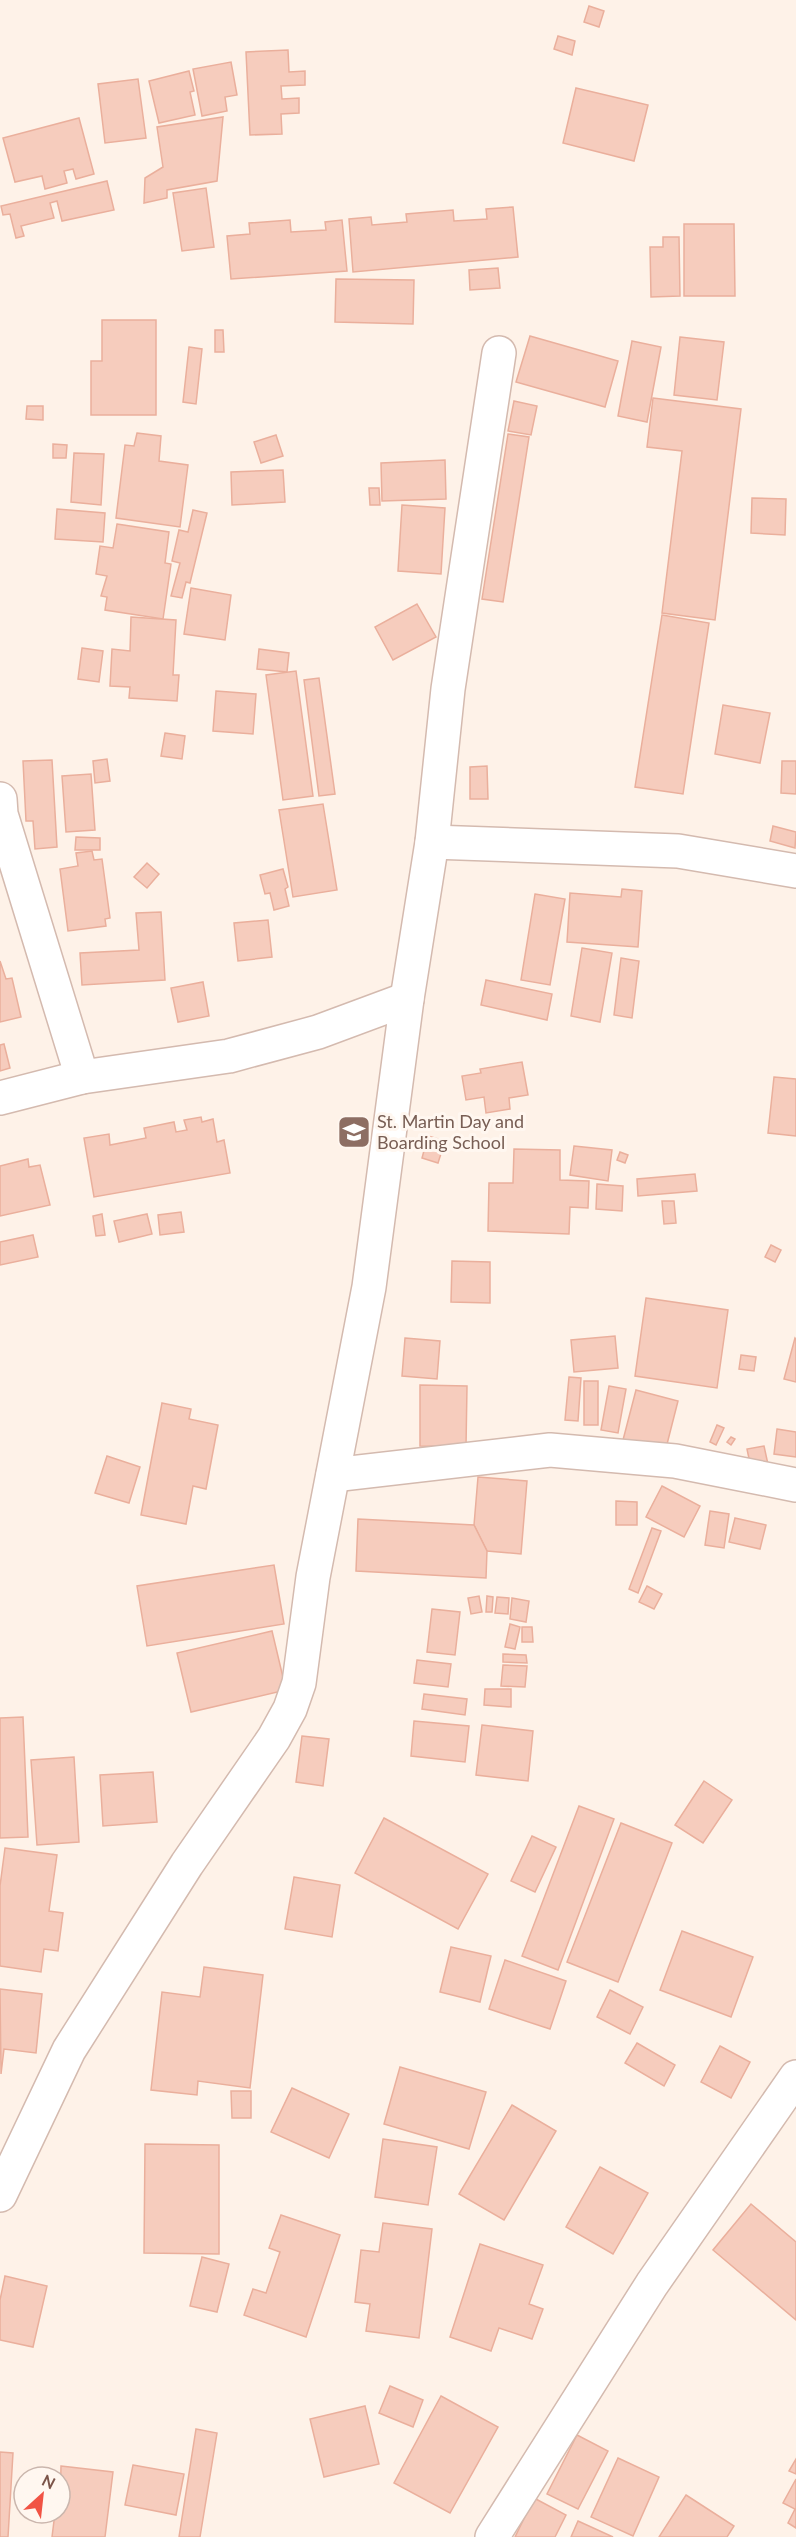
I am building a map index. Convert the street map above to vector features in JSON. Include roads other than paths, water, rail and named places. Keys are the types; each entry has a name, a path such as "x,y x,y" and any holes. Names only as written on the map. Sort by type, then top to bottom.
{"street":[{"path":"0,2195 10,2151 69,2050 187,1864 274,1737 290,1709 299,1683 313,1577 369,1287 407,999 432,842 448,689 499,353"},
{"path":"0,799 1,814 21,882 82,1077"},
{"path":"432,842 678,851 796,872"},
{"path":"0,1098 82,1077 229,1056 318,1032 407,999"},
{"path":"333,1475 550,1450 675,1461 796,1485"},
{"path":"492,2537 652,2284 796,2077"}],"place":[{"name":"St. Martin Day and Boarding School","path":"354,1132"}]}
